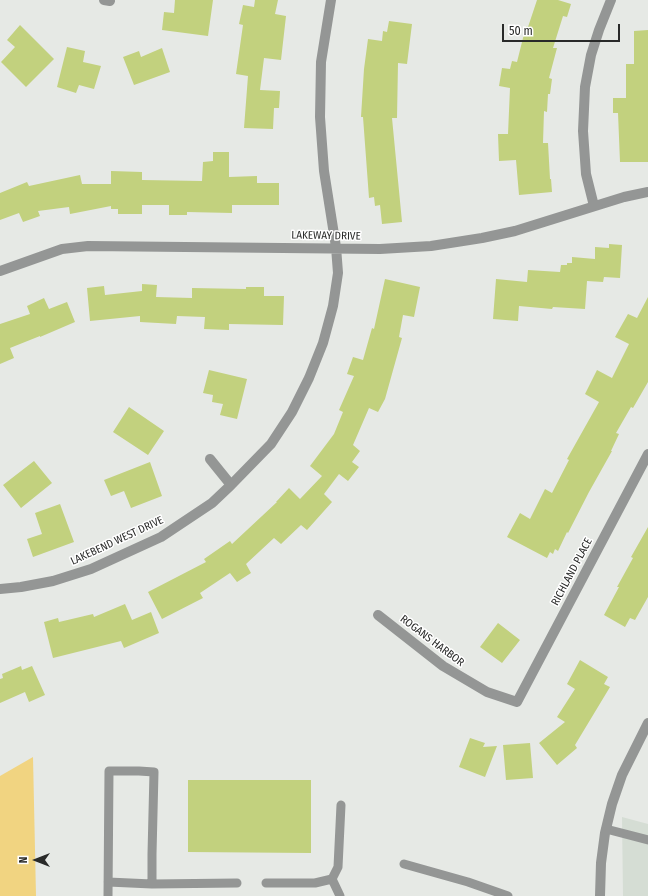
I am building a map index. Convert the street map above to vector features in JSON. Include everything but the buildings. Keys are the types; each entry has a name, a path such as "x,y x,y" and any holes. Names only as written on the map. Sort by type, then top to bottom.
{"street":[{"name":"LAKEBEND WEST DRIVE","path":"0,589 54,582 91,569 161,537 212,503 231,485 271,444 292,412 309,378 323,343 333,306 338,273 336,247 324,171 320,117 321,62 331,0"},
{"path":"594,206 586,174 583,131 586,87 591,55 599,30 612,0"},
{"name":"LAKEWAY DRIVE","path":"0,271 62,248 88,246 336,247 380,249 431,246 515,231 624,197 648,192"},
{"name":"RICHLAND PLACE","path":"517,702 648,454"},
{"path":"210,459 231,485"},
{"name":"ROGANS HARBOR","path":"378,615 443,666 487,692 517,702"},
{"path":"600,896 601,863 606,829 612,804 622,775 648,723"}],"lane":[{"path":"108,896 110,771 154,772 152,884"},
{"path":"332,879 338,867 340,805"},
{"path":"606,829 648,840"},
{"path":"404,864 468,882 508,896"},
{"path":"266,883 315,883 332,879"},
{"path":"332,879 340,896"},
{"path":"108,882 152,884 237,883"}],"shaded area":[{"path":"33,757 36,896 0,896 0,776"},
{"path":"622,817 648,824 648,896 623,896"}]}
